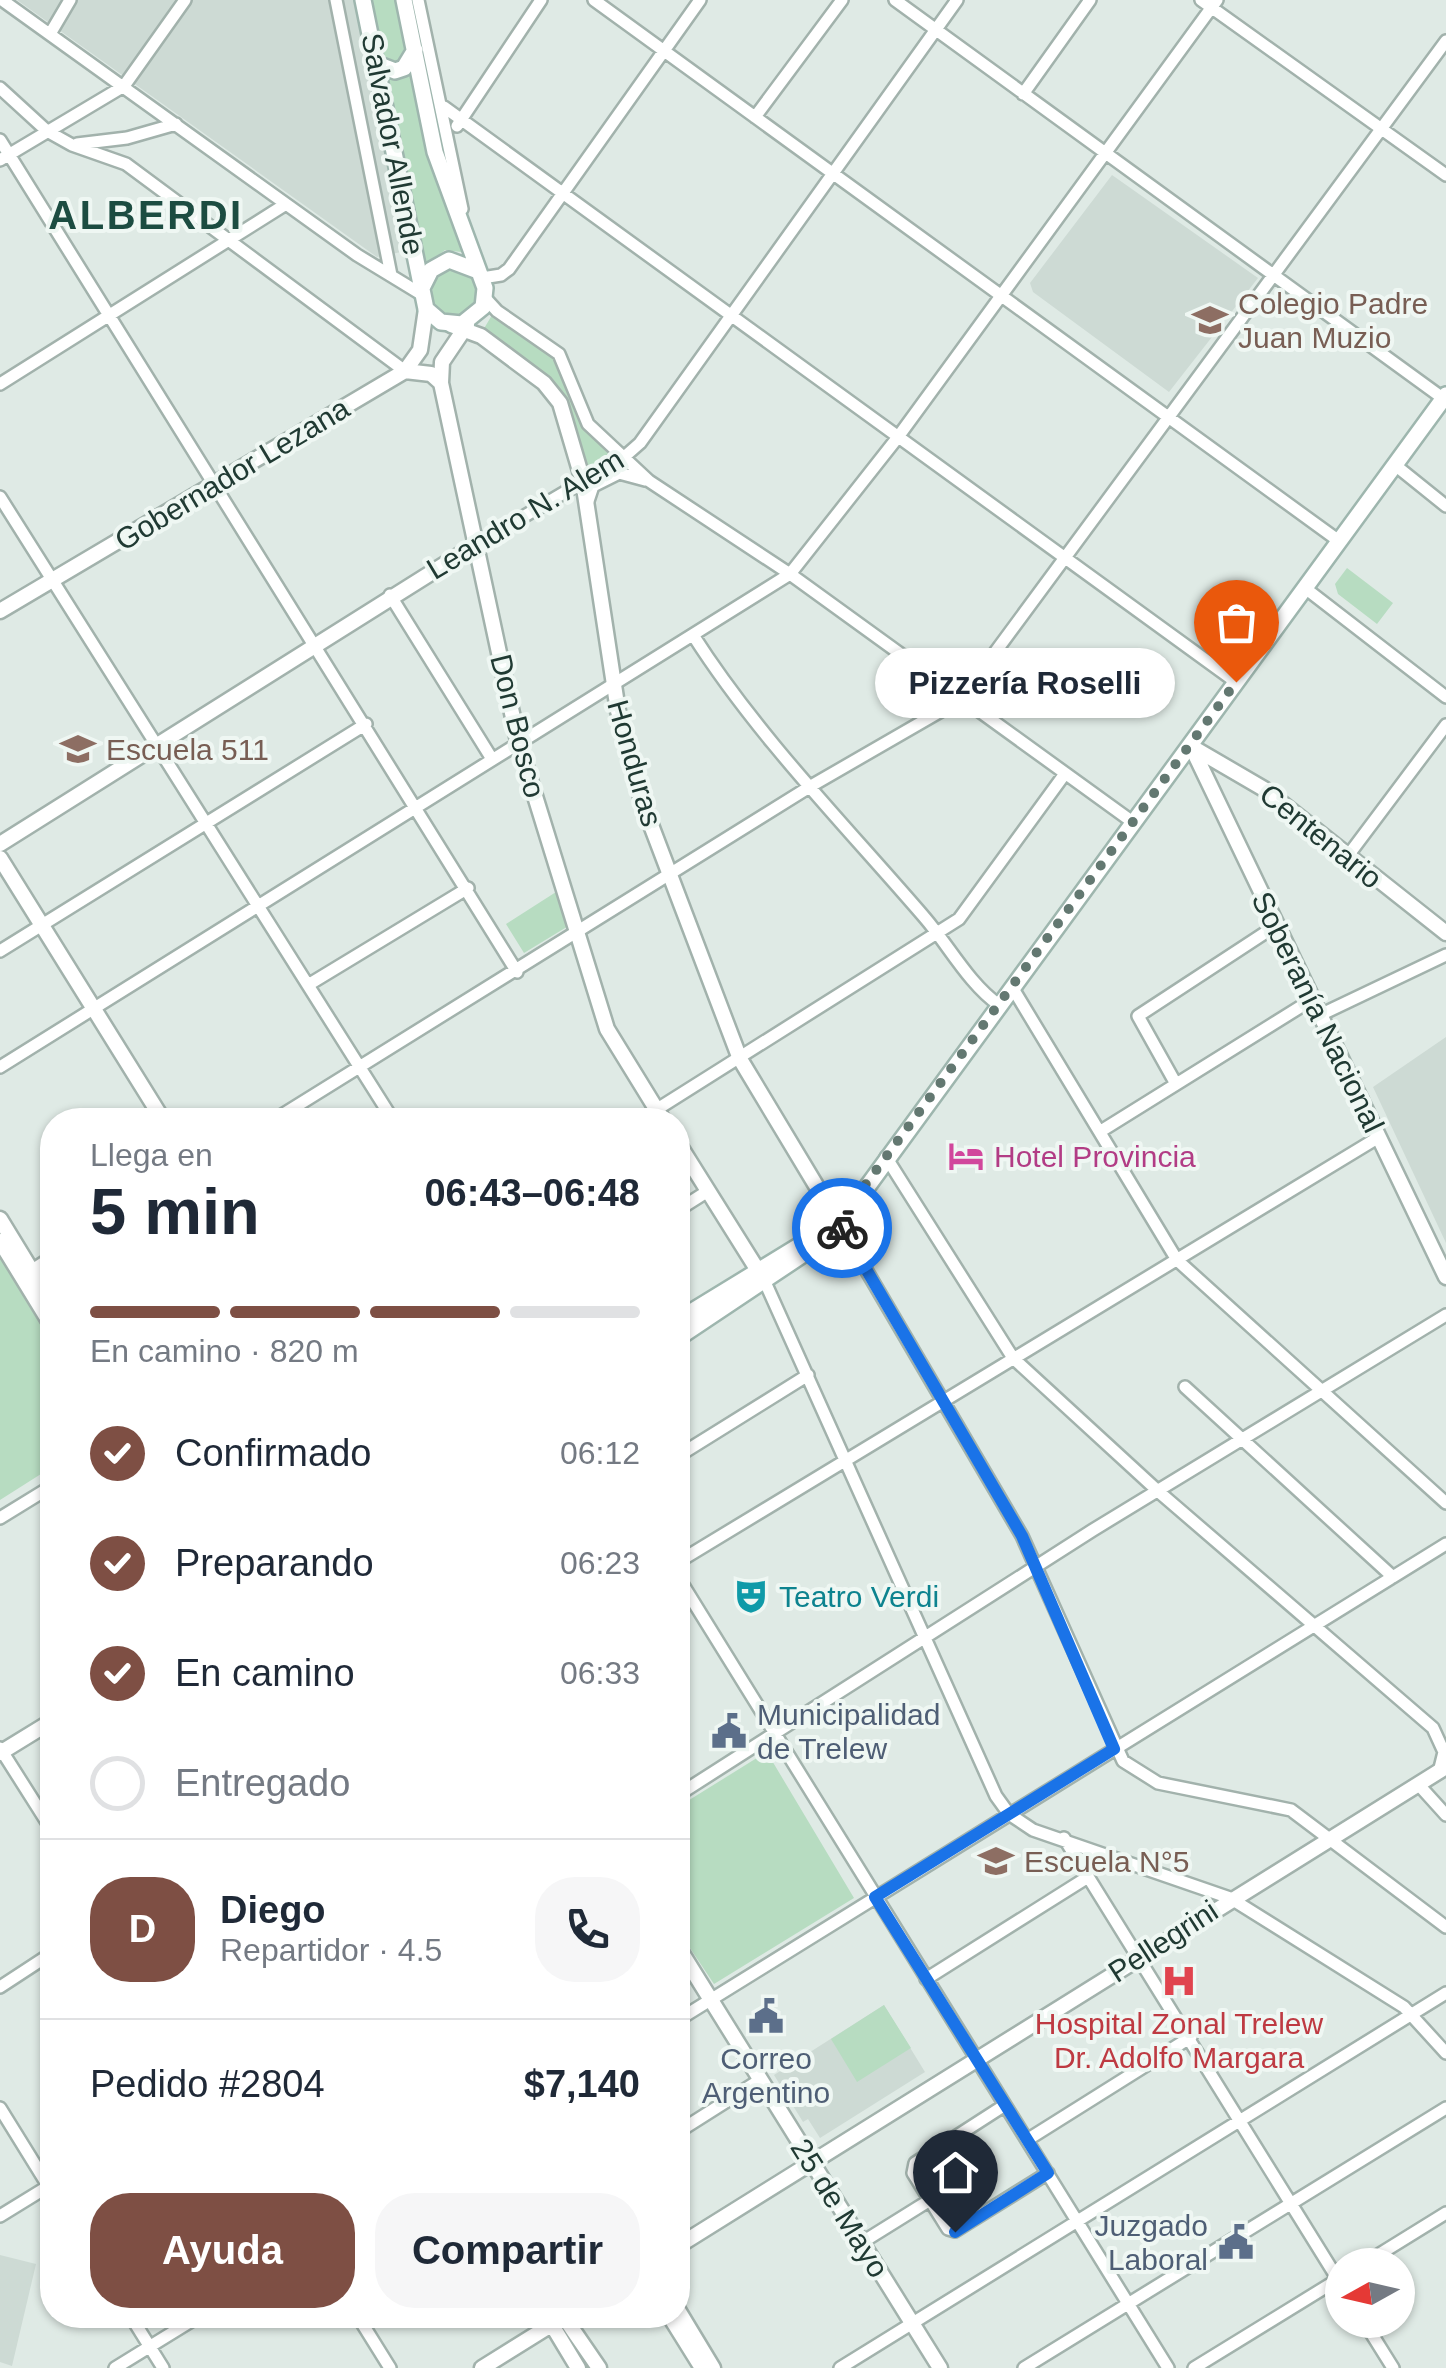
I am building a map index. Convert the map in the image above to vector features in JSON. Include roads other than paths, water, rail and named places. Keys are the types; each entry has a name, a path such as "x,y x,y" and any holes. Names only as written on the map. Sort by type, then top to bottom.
{"main road":[{"name":"Salvador Allende","path":"404,0 435,152 464,224 486,298"},
{"path":"378,64 385,69 404,68 415,53 415,0"},
{"name":"Salvador Allende","path":"362,4 378,64 423,297"},
{"name":"Salvador Allende","path":"423,297 431,270 449,260 480,274"},
{"path":"423,297 462,325 486,298"},
{"path":"690,1314 824,1242 1445,397"},
{"path":"690,1329 761,1276"}],"street":[{"path":"2,0 423,297 420,350 405,371"},
{"path":"50,34 70,0"},
{"path":"5,158 124,86 185,0"},
{"name":"Salvador Allende","path":"336,0 391,275"},
{"name":"Salvador Allende","path":"415,0 444,107 464,224"},
{"path":"452,150 458,118 541,0"},
{"path":"594,0 1339,541"},
{"path":"480,274 501,275 509,268 700,0"},
{"path":"755,116 842,0"},
{"path":"895,0 934,32 1445,397"},
{"name":"Leandro N. Alem","path":"0,844 390,595 623,458 640,443 957,0"},
{"path":"1023,94 1090,0"},
{"path":"0,1067 790,574 1002,297 1209,2 1446,175"},
{"path":"293,1108 578,935 811,786 960,700 1446,41"},
{"path":"0,88 47,131 72,145 126,164 405,371 431,374 441,382"},
{"path":"444,107 1236,682"},
{"path":"72,145 127,138 176,124"},
{"path":"126,164 122,148 127,138"},
{"path":"0,140 5,158 112,314 517,972"},
{"path":"0,384 286,204"},
{"path":"486,298 497,312 560,354 588,424 649,480 790,574 1134,823"},
{"path":"441,382 442,362 462,325"},
{"name":"Honduras","path":"462,325 553,392 583,482 627,752 740,1059 838,1222"},
{"name":"Gobernador Lezana","path":"0,611 405,371"},
{"name":"Don Bosco","path":"441,382 518,741 607,1029 656,1108"},
{"path":"1395,464 1446,506"},
{"name":"Leandro N. Alem","path":"586,504 594,486 620,472 649,480"},
{"path":"0,497 385,1108"},
{"path":"1305,588 1446,697"},
{"path":"390,595 492,759"},
{"path":"693,635 727,689 939,934 986,996 999,1005"},
{"path":"0,952 366,724"},
{"path":"1347,857 1446,725"},
{"name":"Centenario","path":"1191,746 1250,780 1446,934"},
{"name":"Soberanía Nacional","path":"1191,746 1446,1277"},
{"path":"670,1108 959,919 1064,774"},
{"path":"0,858 156,1108"},
{"path":"308,985 468,888"},
{"path":"1176,1084 1138,1016 1277,925"},
{"path":"1320,1015 1446,955"},
{"path":"1012,988 1177,1260 1446,1503"},
{"path":"1101,1131 1312,999"},
{"path":"690,1555 1379,1137"},
{"path":"886,1157 1012,1358 1159,1492 1433,1728 1444,1752 1442,1769"},
{"path":"690,1162 761,1276 847,1458 996,1796 1009,1814 1033,1830 1230,1898 1412,2014 1446,2053"},
{"path":"690,1202 708,1191"},
{"path":"0,1219 40,1301"},
{"path":"838,1222 945,1398 1036,1566 1114,1749 1135,1770 1158,1783 1280,1807 1328,1837 1446,1926"},
{"path":"0,1242 40,1289"},
{"path":"27,1273 40,1265"},
{"path":"690,1787 1036,1566 1446,1315"},
{"path":"690,1449 808,1375"},
{"path":"1185,1386 1393,1578"},
{"path":"0,1518 40,1493"},
{"path":"690,2012 1446,1544"},
{"path":"690,1596 1168,2368"},
{"path":"40,1728 1,1751 40,1811"},
{"name":"Pellegrini","path":"690,2238 1442,1769"},
{"path":"1418,1784 1446,1815"},
{"path":"1064,1838 1325,2256"},
{"path":"926,1980 1088,1877"},
{"path":"0,1986 40,1961"},
{"name":"25 de Mayo","path":"690,1967 940,2368"},
{"path":"840,2368 1446,1993"},
{"path":"1027,2140 1190,2037"},
{"path":"690,2124 760,2080"},
{"path":"1005,2106 912,2166 930,2200 955,2232 1048,2173"},
{"path":"0,2108 40,2170"},
{"path":"1024,2368 1446,2108"},
{"path":"0,2216 40,2193"},
{"path":"862,2242 930,2200"},
{"path":"1389,2248 1446,2213"},
{"path":"1194,2368 1325,2290"},
{"path":"138,2328 163,2368"},
{"path":"115,2368 180,2328"},
{"path":"364,2328 390,2368"},
{"path":"482,2368 545,2328"},
{"path":"564,2328 578,2368"},
{"path":"569,2328 600,2368"},
{"path":"677,2328 702,2368"},
{"path":"689,2328 713,2368"},
{"path":"1375,2338 1393,2368"}],"place":[{"name":"Colegio Padre Juan Muzio","path":"1210,320"},
{"name":"Pizzería Roselli","path":"1236,682"},
{"name":"Escuela 511","path":"78,749"},
{"name":"Hotel Provincia","path":"966,1156"},
{"name":"Teatro Verdi","path":"751,1596"},
{"name":"Municipalidad de Trelew","path":"729,1731"},
{"name":"Escuela N°5","path":"996,1861"},
{"name":"Hospital Zonal Trelew Dr. Adolfo Margara","path":"1179,1981"},
{"name":"Correo Argentino","path":"766,2016"},
{"name":"Juzgado Laboral","path":"1236,2242"}],"district":[{"name":"ALBERDI","path":"146,215"}]}
